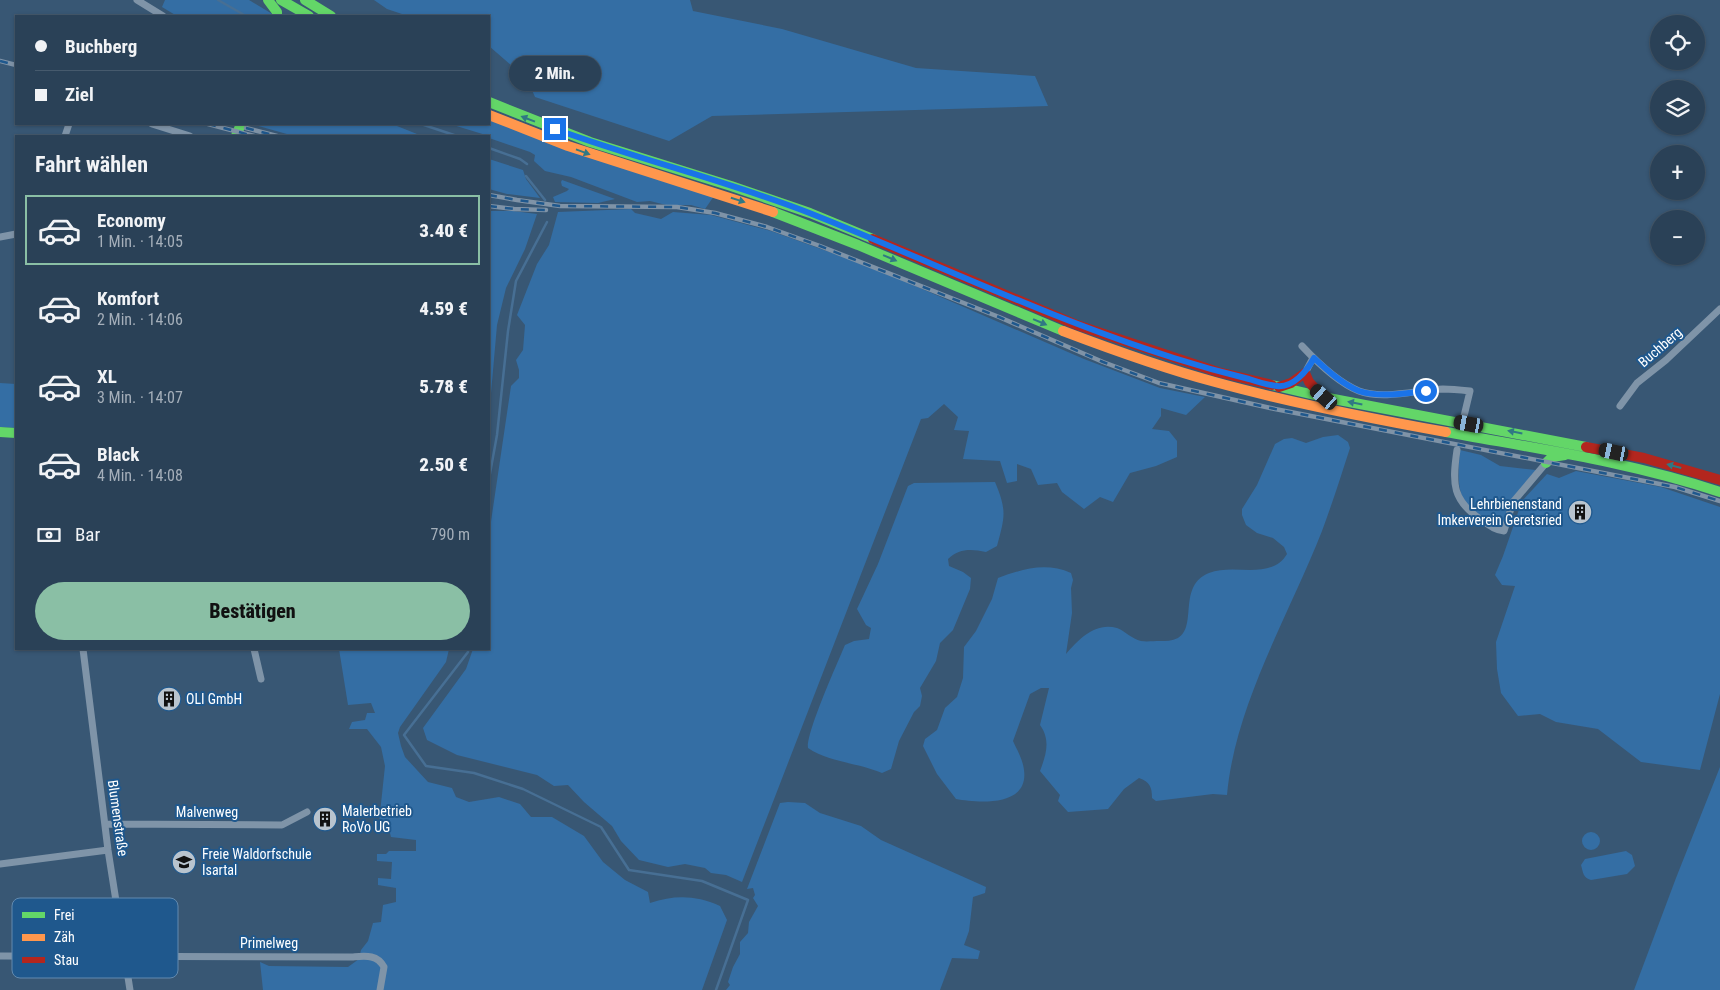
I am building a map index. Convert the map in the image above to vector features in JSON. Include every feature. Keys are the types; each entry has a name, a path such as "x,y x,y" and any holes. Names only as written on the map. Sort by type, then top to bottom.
{"main road":[{"path":"268,0 277,12 277,15"},
{"path":"281,0 328,15"},
{"path":"299,6 308,15"},
{"path":"490,102 590,142 810,213 1077,325 1218,372 1324,397 1635,456 1720,480"},
{"path":"490,116 591,155 739,200 806,224 870,249 1075,336 1147,362 1212,382 1318,407 1568,454 1675,478 1720,492"},
{"path":"1279,387 1291,383 1305,373 1309,382 1324,397"},
{"path":"0,432 15,433"},
{"path":"1537,448 1545,455 1546,463"},
{"path":"1546,463 1552,457 1568,454"}],"street":[{"path":"136,0 161,15"},
{"path":"155,125 187,135"},
{"path":"0,237 15,234"},
{"name":"Buchberg","path":"1620,406 1637,383 1666,360 1720,309"},
{"path":"1302,346 1333,375 1359,391 1383,394 1445,389 1470,391 1464,416"},
{"path":"1305,373 1314,358"},
{"path":"1457,450 1453,474 1454,487 1460,502 1470,513 1497,531 1504,531 1513,502 1546,463"},
{"name":"Blumenstraße","path":"83,650 116,898"},
{"path":"254,650 261,679"},
{"name":"Malvenweg","path":"105,824 282,825 307,812"},
{"path":"0,864 108,850"},
{"name":"Primelweg","path":"178,956 369,956 381,961 384,967 380,990"}],"shaded area":[{"path":"165,0 249,0 274,15 175,15 162,7"},
{"path":"374,0 690,0 693,11 782,29 916,68 1035,76 1048,106 712,116 669,141 535,97 527,79 490,47 490,15 405,15 387,9"},
{"path":"490,120 714,196 705,209 691,205 666,205 650,201 637,202 571,177 545,171 534,161 535,155 490,138 490,135 453,125 490,125"},
{"path":"255,125 394,125 420,135 290,135"},
{"path":"490,159 523,170 526,179 540,198 507,194 490,189"},
{"path":"562,180 615,199 598,203 555,202 553,197 569,189 562,186"},
{"path":"631,209 635,213 661,219 673,212 711,215 771,231 874,268 1084,359 1160,388 1205,397 1186,415 1161,408 1161,416 1152,429 1169,431 1177,441 1177,457 1156,466 1130,473 1113,502 1100,497 1084,509 1062,492 1057,483 1038,485 1031,469 1017,464 1017,481 1007,483 1000,461 963,459 969,431 954,430 958,417 944,404 928,418 921,419 742,882 726,875 711,873 705,868 685,864 668,867 639,860 621,841 612,826 584,802 568,785 554,786 537,775 457,755 427,740 423,728 466,669 473,650 490,650 490,528 511,386 519,378 516,360 523,350 525,325 517,315 537,264 549,245 558,212"},
{"path":"490,211 537,214 525,249 506,288 497,325 490,405"},
{"path":"0,383 15,384 15,428 0,427"},
{"path":"1338,435 1348,442 1350,448 1322,531 1252,694 1232,761 1227,795 1213,794 1156,801 1152,798 1150,785 1139,778 1124,789 1108,809 1068,812 1058,801 1060,795 1040,771 1046,753 1046,742 1040,725 1049,688 1041,688 1030,694 1013,741 1024,770 1023,782 1019,791 1001,800 977,801 956,799 937,774 923,746 925,739 937,730 945,708 957,697 963,678 964,647 976,631 992,599 998,578 1016,572 1043,567 1071,573 1073,580 1071,588 1072,613 1066,654 1088,633 1102,627 1117,628 1141,641 1176,639 1184,632 1187,625 1190,596 1193,587 1199,579 1219,570 1251,570 1272,567 1287,554 1284,547 1273,538 1257,533 1246,525 1242,515 1242,509 1257,485 1275,444 1284,439 1292,438 1306,443 1323,437"},
{"path":"1460,450 1481,455 1500,466 1536,470 1510,501 1503,523 1486,519 1467,506 1460,489"},
{"path":"1576,471 1661,487 1720,507 1720,694 1700,770 1641,762 1598,729 1556,722 1540,714 1518,716 1501,693 1497,669 1496,642 1515,586 1502,585 1495,575 1522,501 1547,474 1559,478"},
{"path":"995,482 1004,514 997,546 986,552 961,551 948,559 949,566 971,578 970,589 953,630 940,643 936,661 920,688 922,696 920,706 914,712 899,741 891,769 882,773 816,753 808,748 817,714 845,645 854,641 869,639 871,628 866,625 857,609 878,564 908,486 914,483"},
{"path":"339,650 449,650 446,662 400,727 398,733 405,757 428,782 452,788 456,797 469,802 499,797 520,804 531,817 552,817 584,836 603,862 625,880 648,892 650,903 685,897 711,902 720,906 727,920 702,990 263,990 260,962 269,966 348,967 359,959 361,950 368,941 373,923 381,922 383,905 396,902 396,888 378,885 378,878 391,879 392,862 377,861 377,854 386,854 389,851 416,851 416,840 391,837 390,833 378,832 385,766 381,747 367,729 349,729 352,722 365,720 367,713 375,713 371,703 348,705"},
{"path":"1720,767 1720,990 1634,990 1676,878"},
{"path":"780,803 805,803 820,813 861,826 881,840 986,887 985,893 973,897 969,931 964,945 980,951 978,959 952,958 940,990 726,990 730,985 728,982 740,954 740,942 748,933 749,922 758,906 753,898 755,895 753,888 747,889"},
{"path":"1587,832 1595,832 1600,837 1598,848 1587,850 1582,845 1582,837"},
{"path":"1626,851 1632,855 1635,866 1627,874 1591,880 1586,878 1581,865 1585,859"}],"waterway":[{"path":"218,0 244,15"},
{"path":"424,125 454,135"},
{"path":"490,148 520,159 527,164"},
{"path":"526,176 545,200"},
{"path":"490,474 497,435 508,331 516,281 547,222"},
{"path":"468,650 404,735 426,766 474,773 523,789 601,827 629,870 702,881 748,900 716,990"}],"railway":[{"path":"0,61 15,65"},
{"path":"212,125 250,135"},
{"path":"246,128 273,135"},
{"path":"490,195 560,206 677,207 715,213 767,227 820,246 999,317 1103,362 1159,383 1275,409 1675,487 1720,501"},
{"path":"490,206 546,210"}],"traffic: fast":[{"path":"268,0 277,12 277,15"},
{"path":"281,0 307,15"},
{"path":"305,0 329,15"},
{"path":"490,102 590,142 810,213 873,239"},
{"path":"236,135 241,125"},
{"path":"773,212 858,245 1063,331"},
{"path":"1272,385 1323,397 1586,447"},
{"path":"0,432 15,433"},
{"path":"1446,432 1618,464 1653,472 1720,492"},
{"path":"1546,463 1552,457 1565,455"}],"traffic: slow":[{"path":"490,115 568,146 773,212"},
{"path":"1063,331 1157,365 1244,390 1330,410 1446,432"}],"traffic: jam":[{"path":"873,239 1077,325 1218,372 1272,385"},
{"path":"1279,387 1291,383 1305,373 1309,382 1322,396"},
{"path":"1586,447 1644,458 1720,480"}],"place":[{"name":"Lehrbienenstand Imkerverein Geretsried","path":"1580,512"},
{"name":"OLI GmbH","path":"169,699"},
{"name":"Malerbetrieb RoVo UG","path":"325,819"},
{"name":"Freie Waldorfschule Isartal","path":"184,862"}],"route":[{"path":"555,129 810,213 1077,325 1218,372 1279,387 1291,383 1305,373 1314,358 1333,375 1359,391 1383,394 1426,391"}]}
